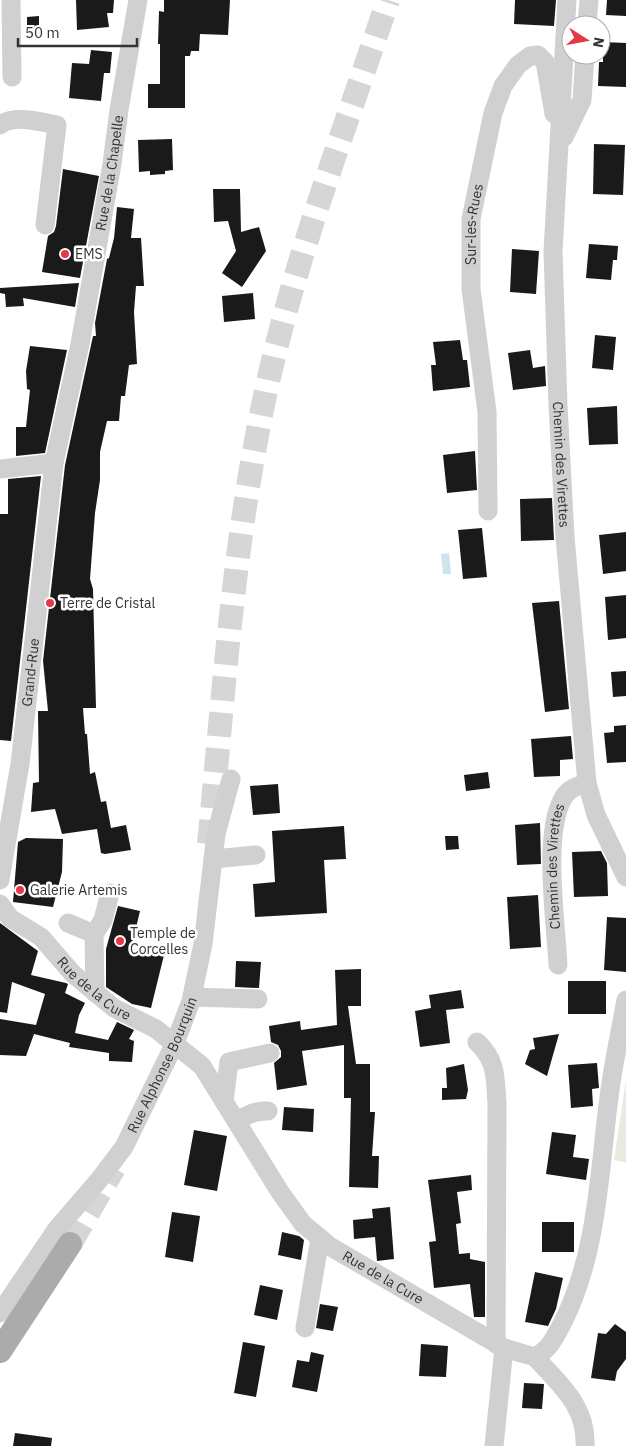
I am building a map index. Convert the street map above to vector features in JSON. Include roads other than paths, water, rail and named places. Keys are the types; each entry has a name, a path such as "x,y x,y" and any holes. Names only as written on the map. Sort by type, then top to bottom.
{"main road":[{"path":"0,1351 70,1244"}],"street":[{"path":"11,0 12,77"},
{"name":"Rue de la Chapelle","path":"54,463 80,344 112,164 119,110 138,0"},
{"path":"560,145 568,0"},
{"path":"588,15 589,0"},
{"name":"Sur-les-Rues","path":"488,511 487,412 472,289 471,219 493,113 503,86 518,65 530,56 538,55 545,62 560,145"},
{"path":"560,145 582,100 584,65"},
{"path":"0,125 4,122 29,119 57,125 45,225"},
{"name":"Chemin des Virettes","path":"560,145 553,252 558,405 566,536 587,783 596,815 626,877"},
{"path":"0,469 54,463"},
{"name":"Grand-Rue","path":"1,875 20,764 54,463"},
{"name":"Rue Alphonse Bourquin","path":"0,1313 56,1230 100,1180 124,1147 175,1043 192,997 203,944 216,834 231,779"},
{"name":"Chemin des Virettes","path":"558,966 553,874 555,819 562,798 573,787 587,783"},
{"path":"213,859 256,855"},
{"path":"96,993 94,934 103,920 110,893"},
{"name":"Rue de la Cure","path":"0,904 10,918 41,937 73,974 114,1008 156,1029 202,1066 303,1224 331,1247 500,1346 535,1357"},
{"path":"68,923 94,934"},
{"path":"192,997 258,999"},
{"path":"585,1446 586,1428 573,1398 535,1357 544,1352 552,1343 580,1283 591,1240 611,1082 626,1000"},
{"path":"477,1042 486,1050 495,1066 498,1103 500,1346 494,1446"},
{"path":"224,1101 229,1062 270,1053"},
{"path":"236,1121 247,1115 268,1111"},
{"path":"305,1328 320,1238"}],"water":[{"path":"449,553 451,574 443,574 441,554"}],"tunnel":[{"path":"209,844 238,554 256,439 268,382 293,285 308,237 388,0"},
{"path":"70,1244 114,1168"}],"place":[{"name":"EMS","path":"65,254"},
{"name":"Terre de Cristal","path":"50,603"},
{"name":"Galerie Artemis","path":"20,890"},
{"name":"Temple de Corcelles","path":"120,941"}]}
